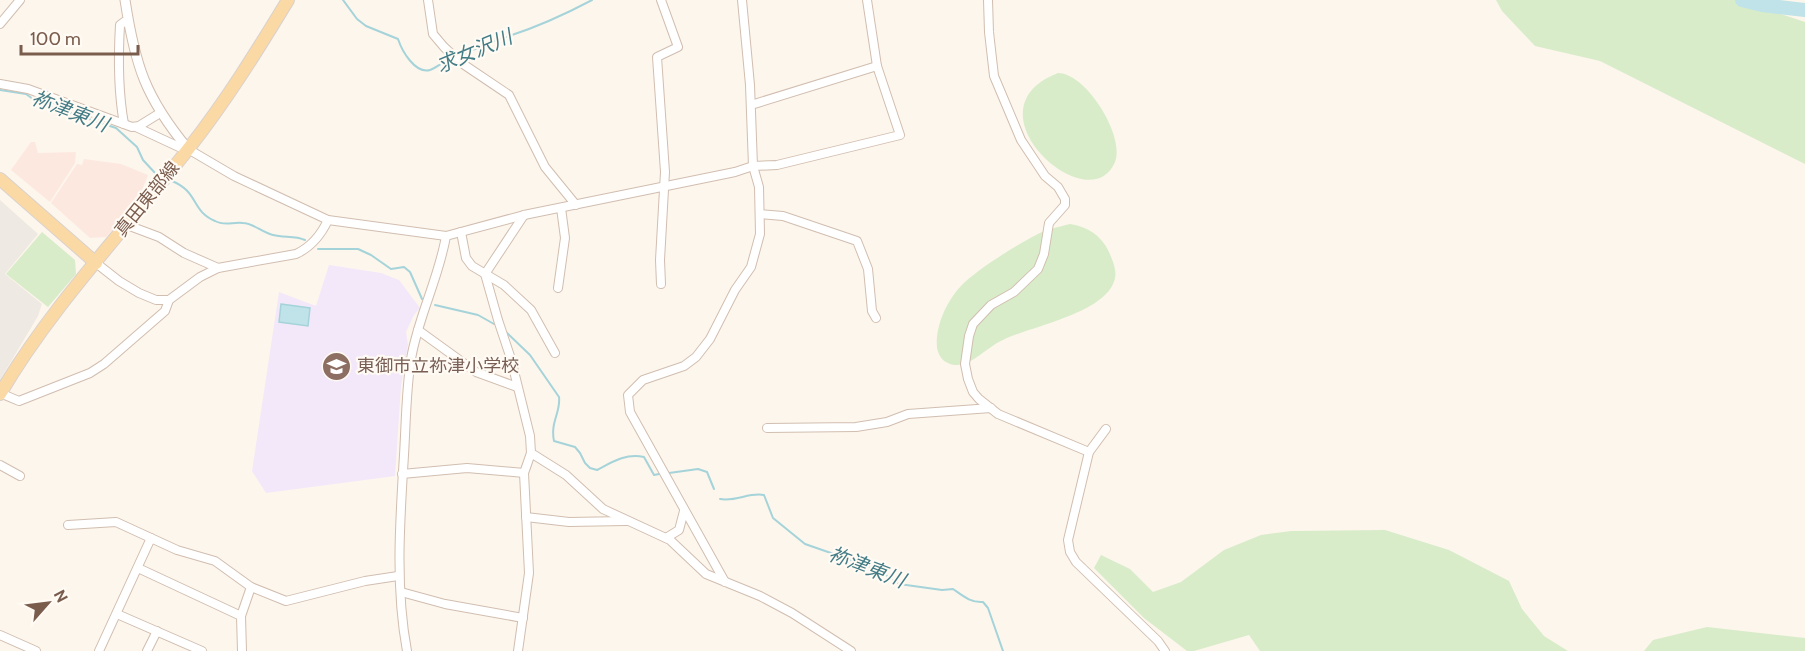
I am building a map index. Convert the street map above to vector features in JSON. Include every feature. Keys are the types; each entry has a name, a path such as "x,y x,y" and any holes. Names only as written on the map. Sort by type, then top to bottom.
{"main road":[{"name":"真田東部線","path":"0,394 37,339 243,73 288,0"},
{"path":"0,179 96,262"}],"street":[{"path":"0,24 20,0"},
{"path":"125,0 136,60 142,76 160,113 184,148"},
{"path":"428,0 433,34 460,62 509,95 545,167 576,205"},
{"path":"661,0 678,47 657,57 664,186 661,284"},
{"path":"725,582 630,412 628,396 644,380 684,366 696,357 710,339 735,290 751,267 760,234 760,214 759,187 753,166 751,105 742,0"},
{"path":"0,84 28,89 136,128 184,148 234,176 328,220 446,236 524,215 735,172 753,166 777,165 900,135 878,66 867,0"},
{"path":"988,0 994,76 1021,140 1045,176 1058,187 1065,199 1065,204 1049,224 1044,254 1038,269 1014,292 991,305 977,318 969,336 966,353 968,379 979,399 998,414 1089,452"},
{"path":"124,124 118,65 120,25 128,21"},
{"path":"751,105 878,66"},
{"path":"136,128 160,113"},
{"path":"558,288 565,238 561,208"},
{"path":"760,214 783,216 857,241 868,269 872,311 876,318"},
{"path":"518,651 529,573 524,473 531,453 530,436 485,274 524,215"},
{"path":"0,394 19,401 90,373 105,364 165,311 169,300 200,277 218,267 296,254 306,249 317,238 328,220"},
{"path":"127,225 159,237 184,253 218,267"},
{"path":"461,232 466,258 472,266 504,285 531,310 555,353"},
{"path":"406,651 398,576 402,474 411,359 446,236"},
{"path":"96,262 119,281 139,293 156,300 169,300"},
{"path":"418,330 476,372 517,387"},
{"path":"767,429 855,427 887,422 908,414 991,408"},
{"path":"1106,429 1089,452 1068,540 1070,552 1077,562 1158,641 1165,651"},
{"path":"531,453 566,475 603,509 666,538 706,573 760,596 792,613 851,651"},
{"path":"0,465 20,476"},
{"path":"402,474 467,468 524,473"},
{"path":"666,538 679,530 684,512"},
{"path":"526,517 569,522 626,521"},
{"path":"68,525 116,522 177,550 215,561 250,587 286,601 355,583 398,576"},
{"path":"99,651 151,538"},
{"path":"138,568 241,616"},
{"path":"242,651 241,616 250,587"},
{"path":"401,592 445,604 522,618"},
{"path":"117,614 202,651"},
{"path":"147,651 157,631"},
{"path":"0,635 36,651"}],"shaded area":[{"path":"31,142 35,142 38,153 76,152 75,163 50,202 11,170"},
{"path":"84,159 121,164 148,175 138,200 106,237 90,238 51,203 77,164 82,165"},
{"path":"0,200 38,234 5,274 42,304 38,316 0,380"},
{"name":"東御市立祢津小学校","path":"329,265 381,273 399,280 420,308 406,332 408,345 401,386 395,476 266,493 252,471 279,292 316,306"}],"green space":[{"path":"1496,0 1757,0 1772,11 1805,22 1805,164 1600,61 1535,46 1502,11"},
{"path":"1058,73 1069,76 1080,83 1091,94 1109,122 1117,151 1115,162 1101,177 1082,179 1061,170 1041,154 1027,134 1023,111 1032,90"},
{"path":"1070,224 1083,227 1093,233 1106,246 1115,272 1115,278 1109,290 1084,309 1003,340 968,362 955,365 943,360 937,348 940,323 946,307 961,286 986,266 1028,239 1044,231"},
{"path":"42,232 75,260 76,274 48,307 6,274"},
{"path":"1385,530 1449,550 1509,581 1522,609 1544,636 1568,651 1260,651 1249,635 1187,651 1144,618 1094,568 1101,555 1130,569 1153,592 1181,582 1224,550 1261,535 1291,531"},
{"path":"1707,627 1805,638 1805,651 1644,651 1653,640"}],"water":[{"path":"281,304 310,308 308,326 279,322"}],"waterway":[{"name":"求女沢川","path":"343,0 357,19 366,26 398,39 406,55 419,69 430,70 451,58"},
{"name":"求女沢川","path":"456,55 558,17 592,0"},
{"name":"求女沢川","path":"1742,0 1762,5 1805,10"},
{"name":"祢津東川","path":"0,90 26,94 37,102 116,128 137,147 143,160 156,174"},
{"name":"祢津東川","path":"172,181 187,190 207,217 218,222 247,223 273,235 305,240"},
{"name":"祢津東川","path":"318,249 358,249 391,269 404,267 410,272 422,299"},
{"name":"祢津東川","path":"435,305 478,315 494,324"},
{"name":"祢津東川","path":"505,331 530,355 559,397 553,428 554,441 575,447 590,468 597,470 619,459 637,456 644,457 654,475 659,474"},
{"name":"祢津東川","path":"669,473 698,469 707,472 714,489"},
{"name":"祢津東川","path":"720,499 764,495 773,518 805,544 877,569 899,584 942,590 953,589 971,600 983,602 988,608 1003,651"}],"place":[{"name":"東御市立祢津小学校","path":"336,366"}]}
